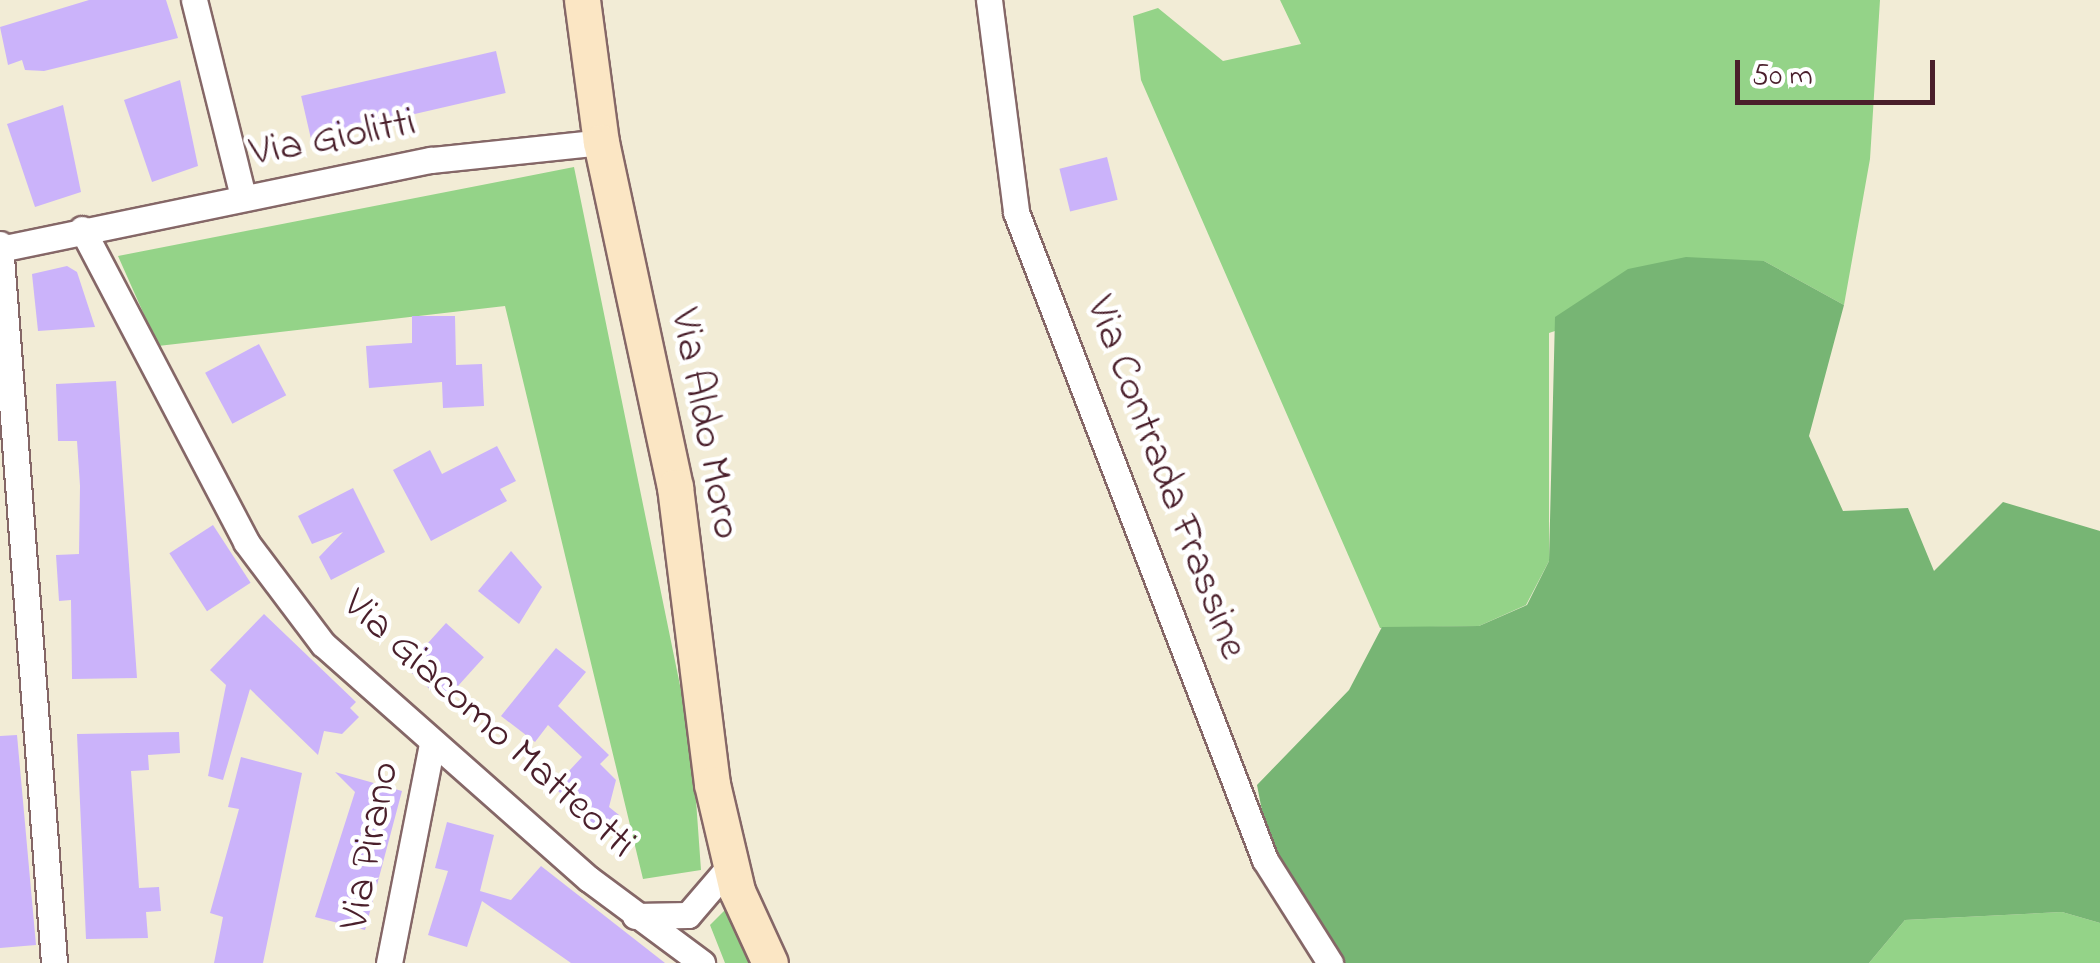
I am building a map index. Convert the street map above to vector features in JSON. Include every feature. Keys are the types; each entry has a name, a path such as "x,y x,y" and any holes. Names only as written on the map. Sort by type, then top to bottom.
{"street":[{"path":"194,0 243,198"},
{"name":"Via Aldo Moro","path":"582,0 601,142 675,487 730,866"},
{"name":"Via Contrada Frassine","path":"989,0 1016,212 1265,860 1330,963"},
{"name":"Via Giolitti","path":"1,247 430,160 601,142"},
{"name":"Via Giacomo Matteotti","path":"82,229 246,542 323,644 432,744 635,916 702,963"},
{"path":"1,247 54,963"},
{"name":"Via Pirano","path":"389,963 432,744"},
{"path":"730,866 770,963"},
{"name":"Via Giacomo Matteotti","path":"635,916 688,915 730,866"}],"green space":[{"path":"1280,0 1880,0 1870,159 1844,305 1764,261 1549,333 1549,561 1526,605 1479,626 1380,628 1141,80 1133,16 1158,8 1223,61 1301,44"},
{"path":"574,167 692,744 701,870 643,879 505,306 158,346 118,256"},
{"path":"1686,257 1764,261 1844,305 1809,436 1843,511 1908,508 1934,571 2003,502 2100,531 2100,923 2062,912 1905,920 1869,963 1315,963 1268,842 1257,785 1349,690 1382,627 1479,626 1527,605 1549,561 1555,317 1628,269"},
{"path":"726,909 751,963 725,963 710,925"},
{"path":"2062,912 2100,923 2100,963 1869,963 1905,920"}],"building":[{"path":"89,0 166,0 178,38 44,71 25,70 22,60 8,65 0,27"},
{"path":"496,51 506,93 311,138 301,96"},
{"path":"180,80 198,166 152,182 124,100"},
{"path":"63,105 81,192 35,207 7,124"},
{"path":"1107,157 1118,200 1070,212 1059,169"},
{"path":"67,266 77,272 95,327 38,331 32,274"},
{"path":"412,316 455,316 456,365 482,364 484,406 443,408 442,382 369,388 366,346 412,343"},
{"path":"259,344 286,395 232,424 205,373"},
{"path":"116,381 137,678 72,679 71,600 59,601 56,555 79,554 80,486 77,441 58,441 56,384"},
{"path":"497,446 516,481 500,489 507,501 431,541 393,470 430,450 442,474"},
{"path":"353,488 385,552 331,580 319,557 343,532 312,544 298,516"},
{"path":"213,525 251,583 207,611 169,553"},
{"path":"511,551 542,587 519,624 478,591"},
{"path":"264,614 356,702 350,708 359,717 342,734 324,731 318,755 250,689 223,780 208,776 226,685 210,670"},
{"path":"446,623 484,657 444,702 406,668"},
{"path":"556,648 586,672 558,706 609,755 600,764 616,780 609,807 619,815 602,834 554,787 582,757 548,725 535,742 501,716"},
{"path":"179,732 180,753 148,755 149,770 131,771 139,888 159,887 161,911 146,912 148,938 86,939 77,734"},
{"path":"17,735 36,945 0,948 0,736"},
{"path":"241,757 302,773 263,963 214,963 223,917 210,913 239,809 228,807"},
{"path":"335,772 402,791 365,930 315,917 355,792"},
{"path":"447,822 494,835 480,891 511,900 541,866 665,963 571,963 482,901 467,947 428,935 448,871 435,868"}]}
